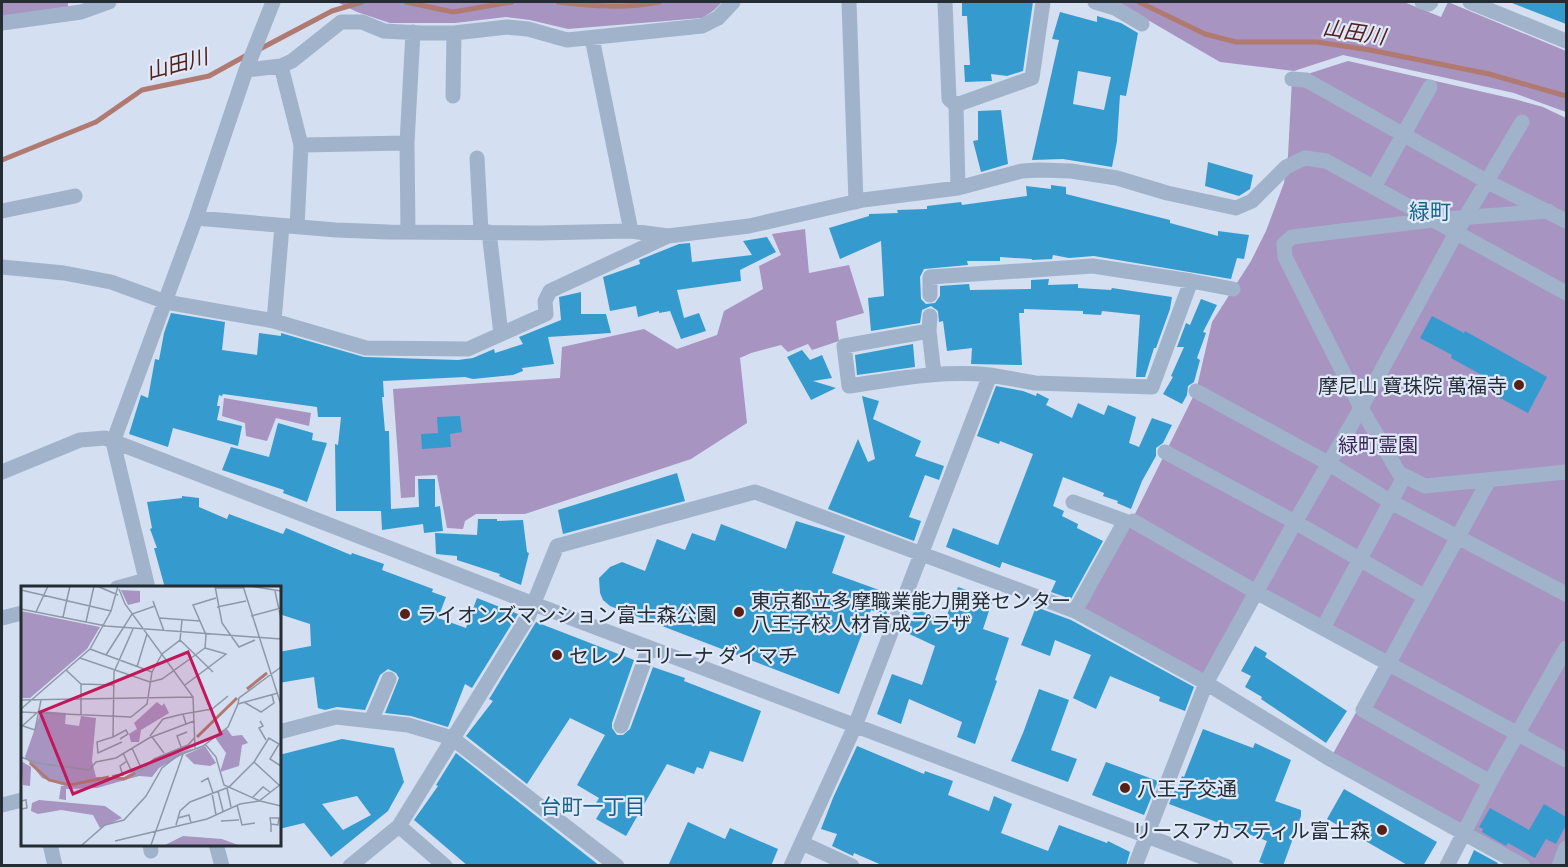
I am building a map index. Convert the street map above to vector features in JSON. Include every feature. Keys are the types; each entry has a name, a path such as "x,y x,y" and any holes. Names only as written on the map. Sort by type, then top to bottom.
{"street":[{"path":"2,23 81,12 109,2"},
{"path":"132,586 147,584 113,442 196,218 246,69 273,2"},
{"path":"246,69 281,66 292,61 340,22 362,22 384,31 413,32 454,33 507,27 528,29 567,40 702,26 718,18 733,2"},
{"path":"849,2 856,202"},
{"path":"945,2 949,99 956,105 958,188"},
{"path":"956,105 1032,78 1043,2"},
{"path":"1095,2 1115,8 1142,24"},
{"path":"1422,2 1430,4 1431,2"},
{"path":"1470,2 1566,41"},
{"path":"408,232 407,143 413,32"},
{"path":"453,96 454,33"},
{"path":"592,38 631,231"},
{"path":"274,321 301,145 281,66"},
{"path":"1292,79 1306,80 1488,182 1566,221"},
{"path":"1374,187 1430,87"},
{"path":"1136,866 1206,683 1361,408 1456,233 1522,122"},
{"path":"301,145 407,143"},
{"path":"477,158 485,232 501,334"},
{"path":"196,218 336,230 631,231 671,235 749,226 856,202 958,188 1022,171 1071,171 1117,178 1167,193 1236,208 1252,201 1286,167 1305,158 1326,161 1566,293"},
{"path":"2,211 75,196"},
{"path":"1548,211 1433,220 1292,237 1284,244 1285,257 1361,408 1399,473 1425,486 1566,472"},
{"path":"2,267 64,273 111,282 166,302 274,321 366,348 468,349 546,314 545,301 550,291 671,235"},
{"path":"930,295 930,277 1093,266 1233,290"},
{"path":"934,374 930,323 844,346 849,386 961,372 1035,383 1152,387 1191,281"},
{"path":"791,866 855,726 990,375"},
{"path":"1196,391 1328,463 1391,502 1566,594"},
{"path":"2,472 80,440 105,438 649,648 1226,866"},
{"path":"1165,452 1295,522 1425,597"},
{"path":"1323,628 1404,477"},
{"path":"1489,480 1363,710 1491,782"},
{"path":"350,866 399,826 529,615 557,546 755,492 1076,611 1206,683 1320,753 1523,866"},
{"path":"1073,502 1125,521 1076,611"},
{"path":"1133,521 1256,592 1566,760"},
{"path":"2,618 21,613"},
{"path":"621,726 649,648"},
{"path":"1447,866 1566,648"},
{"path":"1553,675 1566,682"},
{"path":"371,721 389,679"},
{"path":"280,732 336,717 408,725 452,738 617,866"},
{"path":"2,805 21,800"},
{"path":"399,826 445,866"},
{"path":"802,843 852,866"},
{"path":"50,846 55,866"},
{"path":"217,846 222,866"},
{"path":"1559,866 1566,848"}],"green space":[{"path":"2,2 68,2 68,9 2,18"},
{"path":"337,2 722,2 702,18 568,29 506,17 455,23 390,23 357,12"},
{"path":"1117,2 1404,2 1441,17 1448,2 1566,51 1566,112 1514,93 1343,55 1294,71 1220,62"},
{"name":"緑町霊園","path":"1348,61 1514,99 1543,107 1566,118 1566,848 1559,865 1523,865 1330,759 1383,664 1260,596 1206,683 1075,611 1134,516 1196,391 1212,322 1251,261 1266,231 1284,183 1288,156 1292,79"},
{"path":"805,229 809,273 849,265 864,313 836,321 839,341 812,350 808,344 788,352 781,345 740,358 747,423 691,459 525,514 476,514 465,521 463,529 447,528 437,475 415,476 415,497 401,498 393,389 560,378 562,347 644,329 677,349 717,335 724,311 763,289 759,266 781,255 772,234"},
{"path":"224,398 311,413 309,426 276,418 267,441 246,436 245,423 222,416"}],"building":[{"path":"962,2 1033,2 1023,71 1007,76 991,74 992,81 965,82 964,65 970,65 967,16 962,16"},
{"path":"1566,2 1566,24 1512,3"},
{"path":"1060,12 1097,22 1097,16 1121,23 1138,33 1126,96 1120,95 1117,141 1112,167 1063,159 1032,160 1059,40 1052,39","holes":["1078,71 1111,77 1104,110 1073,104"]},
{"path":"1001,110 1008,164 981,172 973,141 978,140 978,111"},
{"path":"1208,162 1253,175 1250,189 1239,196 1205,186"},
{"path":"1051,185 1066,187 1066,194 1170,220 1170,223 1218,236 1218,231 1249,235 1244,259 1237,258 1231,279 1094,256 1069,258 1053,255 1052,259 1032,260 1000,257 1000,261 967,261 968,265 924,269 920,277 921,299 926,304 935,303 940,296 940,286 969,284 970,290 1031,289 1031,280 1049,279 1048,285 1078,284 1078,288 1111,290 1112,288 1172,297 1170,309 1145,377 1136,377 1140,315 1102,311 1101,315 1083,314 1083,311 1024,309 1024,313 1019,313 1022,365 971,364 972,348 947,351 943,321 939,322 938,311 931,306 922,310 920,323 871,331 868,298 884,296 881,241 840,259 829,228 869,216 869,214 898,213 897,210 927,209 927,206 961,202 962,205 1027,196 1026,186 1051,189"},
{"path":"767,237 776,252 740,270 741,281 677,290 684,318 699,313 706,331 681,339 670,311 659,313 659,311 638,317 636,306 610,311 603,277 640,264 639,260 679,244 690,243 692,262 752,255 743,241"},
{"path":"581,292 581,314 606,314 611,333 548,337 554,364 522,368 523,371 513,375 473,379 465,377 383,381 385,431 389,431 391,509 419,507 418,479 435,479 435,507 440,506 443,531 424,533 423,524 382,530 381,511 336,511 335,444 338,445 341,417 318,417 317,407 219,395 217,406 220,406 217,420 242,426 238,446 173,428 168,447 129,434 141,395 148,398 155,359 159,360 164,333 171,313 225,322 222,350 257,355 259,333 281,336 281,333 364,357 458,360 473,358 494,349 495,353 523,344 519,337 561,320 559,297"},
{"path":"1201,299 1217,305 1203,332 1206,333 1197,358 1200,360 1194,382 1188,386 1187,395 1182,404 1163,394 1173,377 1171,376 1184,347 1177,347 1186,323 1190,325"},
{"path":"1432,316 1464,333 1465,331 1547,377 1528,413 1491,393 1496,383 1420,338"},
{"path":"913,344 915,367 857,375 855,355"},
{"path":"802,350 810,360 822,355 832,378 813,381 836,388 811,400 787,357"},
{"path":"996,386 1036,396 1037,393 1049,399 1046,405 1072,418 1078,403 1104,415 1108,405 1136,417 1129,443 1139,447 1152,418 1172,425 1163,443 1156,448 1156,456 1142,481 1131,509 1103,496 1104,493 1063,477 1053,506 1064,511 1062,516 1078,524 1077,528 1103,541 1071,599 1051,592 1056,581 1002,562 1000,568 946,547 953,528 998,545 1033,454 1000,441 999,444 977,436"},
{"path":"862,396 879,401 873,419 921,441 915,456 944,466 939,480 925,475 909,517 921,521 914,541 828,509 858,439 868,462 875,459"},
{"path":"460,416 462,432 450,434 451,447 422,449 421,434 438,433 437,417"},
{"path":"278,423 313,433 312,440 327,443 307,502 283,493 284,490 222,470 231,447 269,457"},
{"path":"677,473 685,501 563,534 558,510"},
{"path":"182,496 199,498 199,507 227,519 229,514 283,534 286,528 351,555 352,553 384,564 382,570 433,589 432,592 446,597 438,618 466,628 477,598 518,614 472,688 465,684 448,727 411,716 385,713 399,678 396,673 388,669 380,675 365,710 337,707 325,710 318,708 314,677 280,683 280,652 311,646 310,624 280,614 280,586 164,586 154,548 157,548 150,529 152,528 147,502 182,498"},
{"path":"478,519 523,520 529,553 521,585 499,576 500,574 457,560 457,556 436,554 435,533 477,535"},
{"name":"東京都立多摩職業能力開発センター 八王子校人材育成プラザ","path":"796,521 845,536 832,573 893,595 886,615 871,610 839,694 610,606 603,600 600,593 599,578 610,567 622,562 645,571 657,539 685,550 692,533 715,541 721,524 786,549"},
{"path":"958,587 993,599 983,629 1009,638 975,744 957,737 962,722 909,699 901,724 877,714 892,674 922,685 935,646 905,632 915,609 945,620"},
{"path":"1036,607 1071,620 1194,687 1185,711 1159,701 1160,697 1110,676 1096,709 1073,698 1091,655 1055,640 1050,656 1021,645"},
{"path":"536,622 634,660 612,723 612,728 617,735 623,735 630,729 653,667 685,678 684,681 761,711 743,762 710,751 703,769 697,767 694,774 667,764 626,836 596,819 602,809 595,805 599,798 577,785 605,735 570,718 527,784 466,736 493,701 489,699"},
{"path":"1255,646 1267,653 1265,657 1347,711 1326,743 1245,687 1251,676 1241,671"},
{"path":"1039,689 1069,700 1051,750 1077,759 1068,782 1011,761"},
{"path":"1203,729 1253,748 1255,743 1291,760 1275,801 1301,810 1301,816 1283,866 1270,866 1259,862 1267,841 1169,804 1182,776 1184,777"},
{"path":"342,739 394,748 404,782 388,811 331,857 304,823 280,829 280,755","holes":["357,796 371,815 343,830 322,804"]},
{"path":"857,746 924,774 925,771 953,781 948,795 989,811 994,796 1012,804 1001,833 1048,851 1059,825 1107,843 1108,841 1130,852 1126,866 884,866 854,853 853,856 832,846 837,834 821,829"},
{"path":"456,753 600,866 468,866 414,820 438,786 436,785"},
{"name":"八王子交通","path":"1106,762 1158,781 1144,815 1092,795"},
{"name":"リースアカスティル富士森","path":"1344,789 1437,842 1423,866 1409,866 1327,819"},
{"path":"1544,804 1566,817 1566,825 1556,844 1546,839 1535,858 1508,843 1506,846 1482,832 1483,829 1479,827 1490,808 1529,830"},
{"path":"688,822 725,839 730,828 778,849 771,866 668,866"},
{"path":"1474,850 1498,863 1496,866 1467,866"}],"waterway":[{"name":"山田川","path":"258,50 332,11 362,2"},
{"name":"山田川","path":"406,2 453,12 512,2"},
{"name":"山田川","path":"558,2 596,6 659,2"},
{"name":"山田川","path":"1139,2 1205,34 1236,42 1317,42 1370,50 1489,74 1566,96"},
{"name":"山田川","path":"2,160 96,122 142,90 209,76 247,55"}],"place":[{"name":"摩尼山 寶珠院 萬福寺","path":"1519,385"},
{"name":"東京都立多摩職業能力開発センター 八王子校人材育成プラザ","path":"739,612"},
{"name":"ライオンズマンション富士森公園","path":"405,614"},
{"name":"セレノ コリーナ ダイマチ","path":"557,655"},
{"name":"八王子交通","path":"1125,788"},
{"name":"リースアカスティル富士森","path":"1382,830"}],"district":[{"name":"緑町","path":"1430,211"},
{"name":"台町一丁目","path":"593,806"}]}
